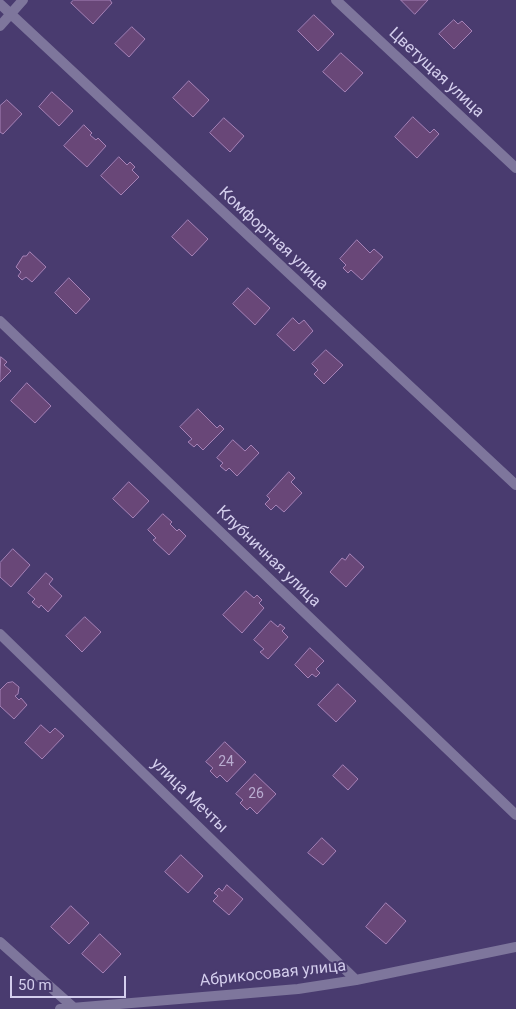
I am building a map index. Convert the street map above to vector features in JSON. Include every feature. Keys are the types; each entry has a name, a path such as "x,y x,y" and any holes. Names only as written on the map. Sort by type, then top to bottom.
{"street":[{"path":"0,26 23,0"},
{"name":"Цветущая улица","path":"336,0 516,168"},
{"name":"Комфортная улица","path":"0,4 516,484"},
{"name":"Клубничная улица","path":"0,321 516,815"},
{"name":"улица Мечты","path":"0,634 356,980"},
{"path":"0,942 73,1007"},
{"name":"Абрикосовая улица","path":"60,1009 298,989 356,980 516,948"}],"building":[{"path":"74,0 110,0 112,3 93,24 71,3"},
{"path":"401,0 428,0 415,14"},
{"path":"314,15 334,34 318,51 298,31"},
{"path":"454,20 458,24 462,21 472,31 454,49 439,34"},
{"path":"132,27 145,39 129,57 115,44"},
{"path":"341,53 363,73 345,92 323,72"},
{"path":"189,81 209,100 193,117 173,98"},
{"path":"52,92 73,111 59,126 39,107"},
{"path":"7,100 22,114 3,134 0,132 0,106"},
{"path":"413,117 430,133 434,129 439,134 417,158 395,137"},
{"path":"224,118 244,136 230,152 210,133"},
{"path":"84,125 92,133 90,135 96,140 98,138 106,146 87,167 64,146"},
{"path":"119,157 127,165 130,162 135,167 132,170 139,177 121,195 101,176"},
{"path":"188,220 208,239 192,256 172,237"},
{"path":"357,240 370,253 374,249 383,257 362,280 351,270 348,273 343,268 346,265 340,259"},
{"path":"30,252 46,267 32,282 26,277 22,280 18,276 21,272 16,267 23,256"},
{"path":"69,278 90,299 76,314 55,293"},
{"path":"248,288 270,308 255,325 233,304"},
{"path":"293,318 299,324 304,320 313,331 294,351 277,335"},
{"path":"326,350 343,365 324,384 314,374 318,370 312,364"},
{"path":"1,357 7,362 4,365 11,371 0,382"},
{"path":"27,383 51,406 35,423 11,401"},
{"path":"198,409 217,428 220,425 224,429 203,450 197,444 194,447 188,442 192,439 180,427"},
{"path":"233,440 245,451 251,445 259,453 237,476 229,468 226,471 220,466 223,463 217,458"},
{"path":"289,472 295,478 291,482 302,493 284,512 276,505 271,510 265,504 270,499 267,496"},
{"path":"129,482 149,501 133,518 113,499"},
{"path":"163,514 172,522 170,524 177,531 179,529 186,536 169,555 153,540 156,538 148,530"},
{"path":"13,549 30,565 11,587 0,577 0,563"},
{"path":"350,554 364,567 346,587 330,572 342,558 345,560"},
{"path":"46,573 53,579 49,584 62,596 48,612 41,605 39,608 32,602 35,599 28,593"},
{"path":"246,591 254,598 257,595 262,600 259,603 264,608 242,633 223,615"},
{"path":"85,617 101,632 82,652 66,636"},
{"path":"271,621 278,627 280,624 285,628 282,631 288,637 268,659 260,652 264,649 254,640"},
{"path":"310,648 324,661 316,669 320,673 316,677 312,674 308,678 295,665"},
{"path":"13,682 19,687 18,694 15,696 19,700 21,698 27,705 14,719 0,706 0,690 7,683"},
{"path":"338,684 356,701 336,722 318,705"},
{"path":"41,725 50,733 55,728 64,736 42,759 25,743"},
{"path":"225,742 246,762 227,782 220,775 217,778 210,771 213,768 206,762"},
{"path":"343,765 358,779 348,790 333,776"},
{"path":"255,774 276,794 257,814 250,807 247,810 240,803 243,800 236,794"},
{"path":"322,838 336,851 323,865 308,853"},
{"path":"181,855 203,876 188,893 165,872"},
{"path":"227,885 243,899 229,915 213,901 218,896 214,893 219,888 222,891"},
{"path":"386,903 406,921 386,944 366,927"},
{"path":"71,906 89,923 69,944 51,927"},
{"path":"100,934 121,954 103,973 82,954"}]}
